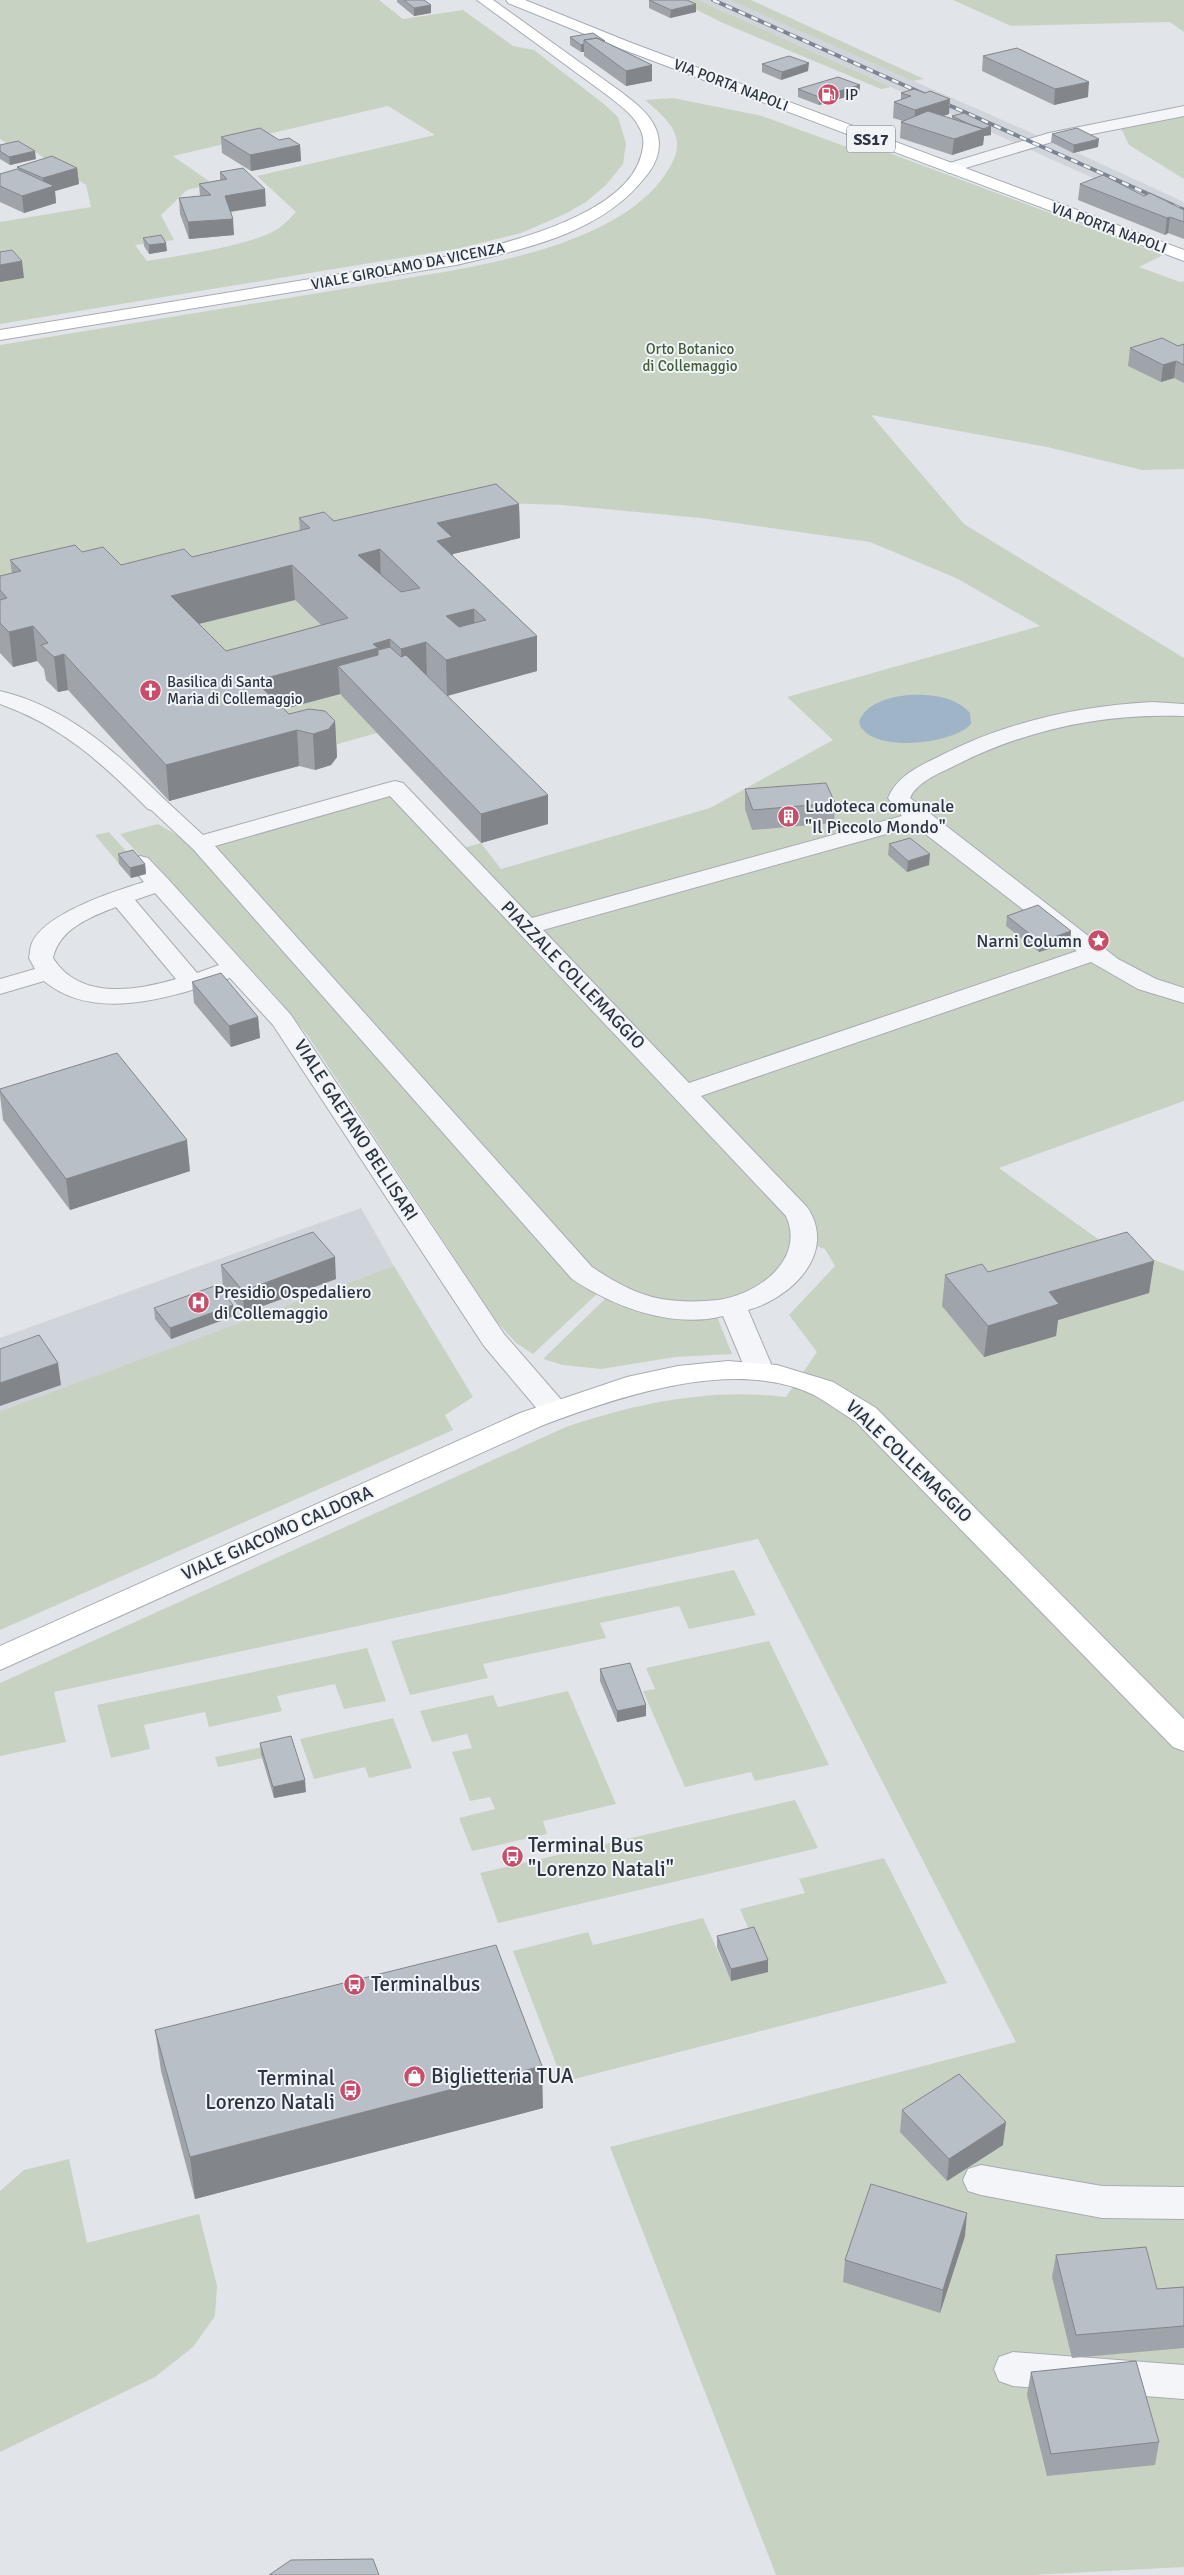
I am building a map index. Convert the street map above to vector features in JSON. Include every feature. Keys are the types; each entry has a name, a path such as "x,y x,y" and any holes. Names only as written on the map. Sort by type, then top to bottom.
{"main road":[{"name":"VIALE GIROLAMO DA VICENZA","path":"0,335 465,258 537,239 591,216 612,202 639,176 646,166 652,144 651,134 641,117 632,107 484,0"},
{"name":"VIA PORTA NAPOLI","path":"513,0 559,20 1184,256"},
{"path":"506,17 505,13 511,10 533,9"},
{"path":"533,9 526,17 526,23 536,18 559,20"},
{"name":"VIALE GIROLAMO DA VICENZA","path":"526,23 543,41"},
{"name":"VIALE COLLEMAGGIO","path":"554,1410 616,1390 669,1377 712,1371 760,1371 790,1376 817,1384 842,1397 866,1415 1184,1739"},
{"name":"VIALE GIACOMO CALDORA","path":"0,1659 486,1438 554,1410"}],"street":[{"path":"949,168 1049,138 1184,111"},
{"name":"PIAZZALE COLLEMAGGIO","path":"0,697 41,712 73,729 107,757 199,843 582,1273 608,1290 637,1302 678,1309 717,1309 733,1306 763,1295 787,1276 803,1254 805,1232 798,1213 395,788 199,843"},
{"path":"1184,710 1142,709 1074,717 1030,727 976,747 920,775 903,789 899,796 900,801 919,818 1094,953 1127,975 1184,996"},
{"path":"527,927 919,818"},
{"name":"VIALE GAETANO BELLISARI","path":"140,863 294,1035 504,1354 554,1410"},
{"path":"160,884 78,914 56,930 44,944 41,954 43,963 49,972 59,981 79,991 109,996 148,993 236,968"},
{"path":"121,898 192,982"},
{"path":"685,1093 1094,953"},
{"path":"0,987 49,972"},
{"path":"733,1306 760,1371"},
{"path":"981,2180 1043,2193 1102,2202 1184,2203"},
{"path":"1013,2369 1184,2382"}],"shaded area":[{"path":"698,0 730,0 1084,156 1184,202 1184,219"},
{"name":"Presidio Ospedaliero di Collemaggio","path":"361,1208 394,1266 0,1411 0,1338"}],"green space":[{"path":"0,0 379,0 403,19 463,10 513,46 534,50 618,117 626,143 623,164 606,185 586,202 565,214 521,233 461,248 0,324 0,222 91,207 86,185 23,144 13,147 0,139","holes":["388,106 435,135 257,176 296,212 281,226 253,240 216,249 147,261 135,245 174,240 161,215 187,190 213,184 173,156"]},
{"path":"677,0 698,0 891,87 881,89 723,23"},
{"path":"730,0 751,0 924,79 913,81"},
{"path":"953,0 1184,0 1184,32 1170,22 1011,26"},
{"name":"Orto Botanico di Collemaggio","path":"673,98 762,116 855,150 868,145 1163,255 1139,267 1180,282 1184,281 1184,469 1142,470 1047,447 871,415 964,524 1184,658 1184,1101 999,1168 1098,1239 1184,1271 1184,2567 1032,2575 776,2575 610,2147 1016,2042 758,1539 54,1692 66,1742 0,1756 0,1683 566,1427 620,1411 702,1396 758,1395 786,1397 817,1352 789,1315 835,1266 825,1249 816,1246 816,1234 459,849 481,843 501,869 710,808 833,740 787,697 1040,626 956,578 870,542 701,518 562,505 504,503 0,611 0,345 460,269 537,251 574,238 609,222 638,203 662,179 676,155 676,135 665,118 645,100"},
{"path":"1184,116 1184,179 1129,145 1121,128"},
{"path":"295,600 350,653 228,686 174,630"},
{"path":"340,694 377,733 327,747 258,716"},
{"path":"393,792 789,1210 798,1230 782,1273 731,1300 673,1304 605,1283 208,844"},
{"path":"158,824 194,845 599,1292 533,1354 516,1343 497,1322 308,1036 281,1002 151,859 145,861 120,834"},
{"path":"109,832 134,860 119,864 95,835"},
{"path":"394,1266 473,1397 445,1415 453,1430 0,1630 0,1411"},
{"path":"608,1296 716,1314 732,1354 675,1357 601,1369 563,1365 543,1359"},
{"path":"734,1570 756,1615 689,1629 679,1606 600,1623 606,1638 483,1664 488,1678 410,1695 391,1641"},
{"path":"769,1641 829,1765 755,1781 751,1772 685,1787 643,1691 655,1689 646,1668"},
{"path":"367,1648 386,1701 344,1709 335,1684 277,1696 282,1711 209,1727 205,1712 144,1725 150,1749 111,1758 97,1705"},
{"path":"568,1691 616,1804 543,1821 547,1834 472,1851 459,1818 495,1809 490,1797 470,1801 452,1752 472,1748 467,1734 432,1742 420,1711 493,1695 498,1707"},
{"path":"393,1718 412,1768 369,1778 365,1767 314,1779 300,1739"},
{"path":"290,1741 263,1758 218,1767 215,1757"},
{"path":"795,1800 818,1848 498,1923 480,1873"},
{"path":"884,1858 947,1983 563,2082 513,1951 588,1932 593,1945 703,1918 731,1981 767,1972 740,1909 805,1893 799,1879"},
{"path":"69,2159 87,2243 199,2214 217,2286 215,2316 193,2347 155,2377 0,2452 0,2191 24,2170"}],"water":[{"path":"908,695 941,697 957,703 970,713 971,724 947,737 911,743 877,739 865,732 859,722 867,710 886,699"}],"building":[{"path":"404,0 424,0 431,5 414,8"},
{"path":"649,0 687,0 696,4 671,10"},
{"path":"593,33 605,41 597,38 584,40 584,44 581,45 570,37"},
{"path":"597,38 652,65 626,71 584,40"},
{"path":"1017,48 1089,82 1055,89 983,56"},
{"path":"789,56 809,63 782,72 762,64"},
{"path":"838,77 860,85 819,97 798,89"},
{"path":"914,89 925,93 930,91 950,99 915,110 894,102 911,96 901,93"},
{"path":"928,111 984,129 954,139 901,122"},
{"path":"964,113 991,126 983,129 952,116"},
{"path":"260,128 279,140 289,138 300,145 250,155 221,137"},
{"path":"1077,128 1099,139 1074,145 1052,134"},
{"path":"18,141 35,151 9,157 0,151 0,145"},
{"path":"52,156 77,168 43,178 17,167"},
{"path":"243,168 265,189 225,196 233,219 188,222 179,198 211,195 199,184 227,179 220,172"},
{"path":"17,169 54,186 22,196 0,186 0,174"},
{"path":"1103,175 1144,196 1150,193 1184,210 1184,222 1170,217 1167,218 1080,184"},
{"path":"161,235 166,243 149,245 143,238"},
{"path":"12,250 22,261 0,265 0,252"},
{"path":"1162,338 1178,346 1184,344 1184,365 1176,361 1163,365 1130,348"},
{"path":"496,484 519,504 437,523 452,537 437,541 537,636 446,660 426,642 401,649 390,639 373,644 378,648 255,681 289,714 309,709 325,711 335,721 329,729 313,734 297,730 166,765 64,654 54,657 41,645 48,643 33,626 9,632 0,623 0,600 7,598 0,590 0,576 21,571 10,560 75,545 82,552 103,547 121,565 184,549 192,557 310,528 299,518 324,512 334,521","holes":["380,549 420,588 401,592 358,555","292,565 348,618 226,651 171,596","474,609 486,620 459,627 446,616"]},
{"path":"390,647 401,657 406,655 548,795 481,814 338,666 378,655 378,650"},
{"path":"826,783 835,803 753,810 745,789"},
{"path":"910,838 930,854 908,861 889,844"},
{"path":"133,850 145,864 130,868 118,854"},
{"path":"1038,905 1071,931 1040,942 1007,916"},
{"path":"221,973 258,1017 229,1026 192,982"},
{"path":"117,1053 187,1140 66,1179 0,1089"},
{"path":"313,1232 335,1257 243,1291 221,1265"},
{"path":"1127,1232 1154,1261 1049,1292 1059,1304 988,1326 945,1275 982,1264 988,1272"},
{"path":"217,1285 233,1305 170,1328 154,1308"},
{"path":"39,1335 58,1363 0,1383 0,1349"},
{"path":"630,1663 646,1705 617,1711 600,1669"},
{"path":"291,1736 305,1780 273,1787 260,1743"},
{"path":"754,1927 768,1960 731,1969 717,1936"},
{"name":"Terminal Lorenzo Natali","path":"496,1945 542,2066 190,2157 155,2030"},
{"path":"959,2074 1006,2122 949,2159 902,2110"},
{"path":"871,2184 967,2213 943,2290 845,2260"},
{"path":"1146,2247 1157,2289 1184,2287 1184,2326 1076,2335 1056,2255"},
{"path":"1136,2361 1159,2442 1051,2454 1031,2372"},
{"path":"373,2559 379,2575 269,2575 291,2560"}],"railway":[{"path":"713,0 1184,210"}],"place":[{"name":"IP","path":"829,95"},
{"name":"Basilica di Santa Maria di Collemaggio","path":"151,691"},
{"name":"Ludoteca comunale \"Il Piccolo Mondo\"","path":"789,816"},
{"name":"Narni Column","path":"1098,941"},
{"name":"Presidio Ospedaliero di Collemaggio","path":"198,1302"},
{"name":"Terminal Bus \"Lorenzo Natali\"","path":"512,1857"},
{"name":"Terminalbus","path":"355,1984"},
{"name":"Biglietteria TUA","path":"415,2076"},
{"name":"Terminal Lorenzo Natali","path":"351,2090"}]}
